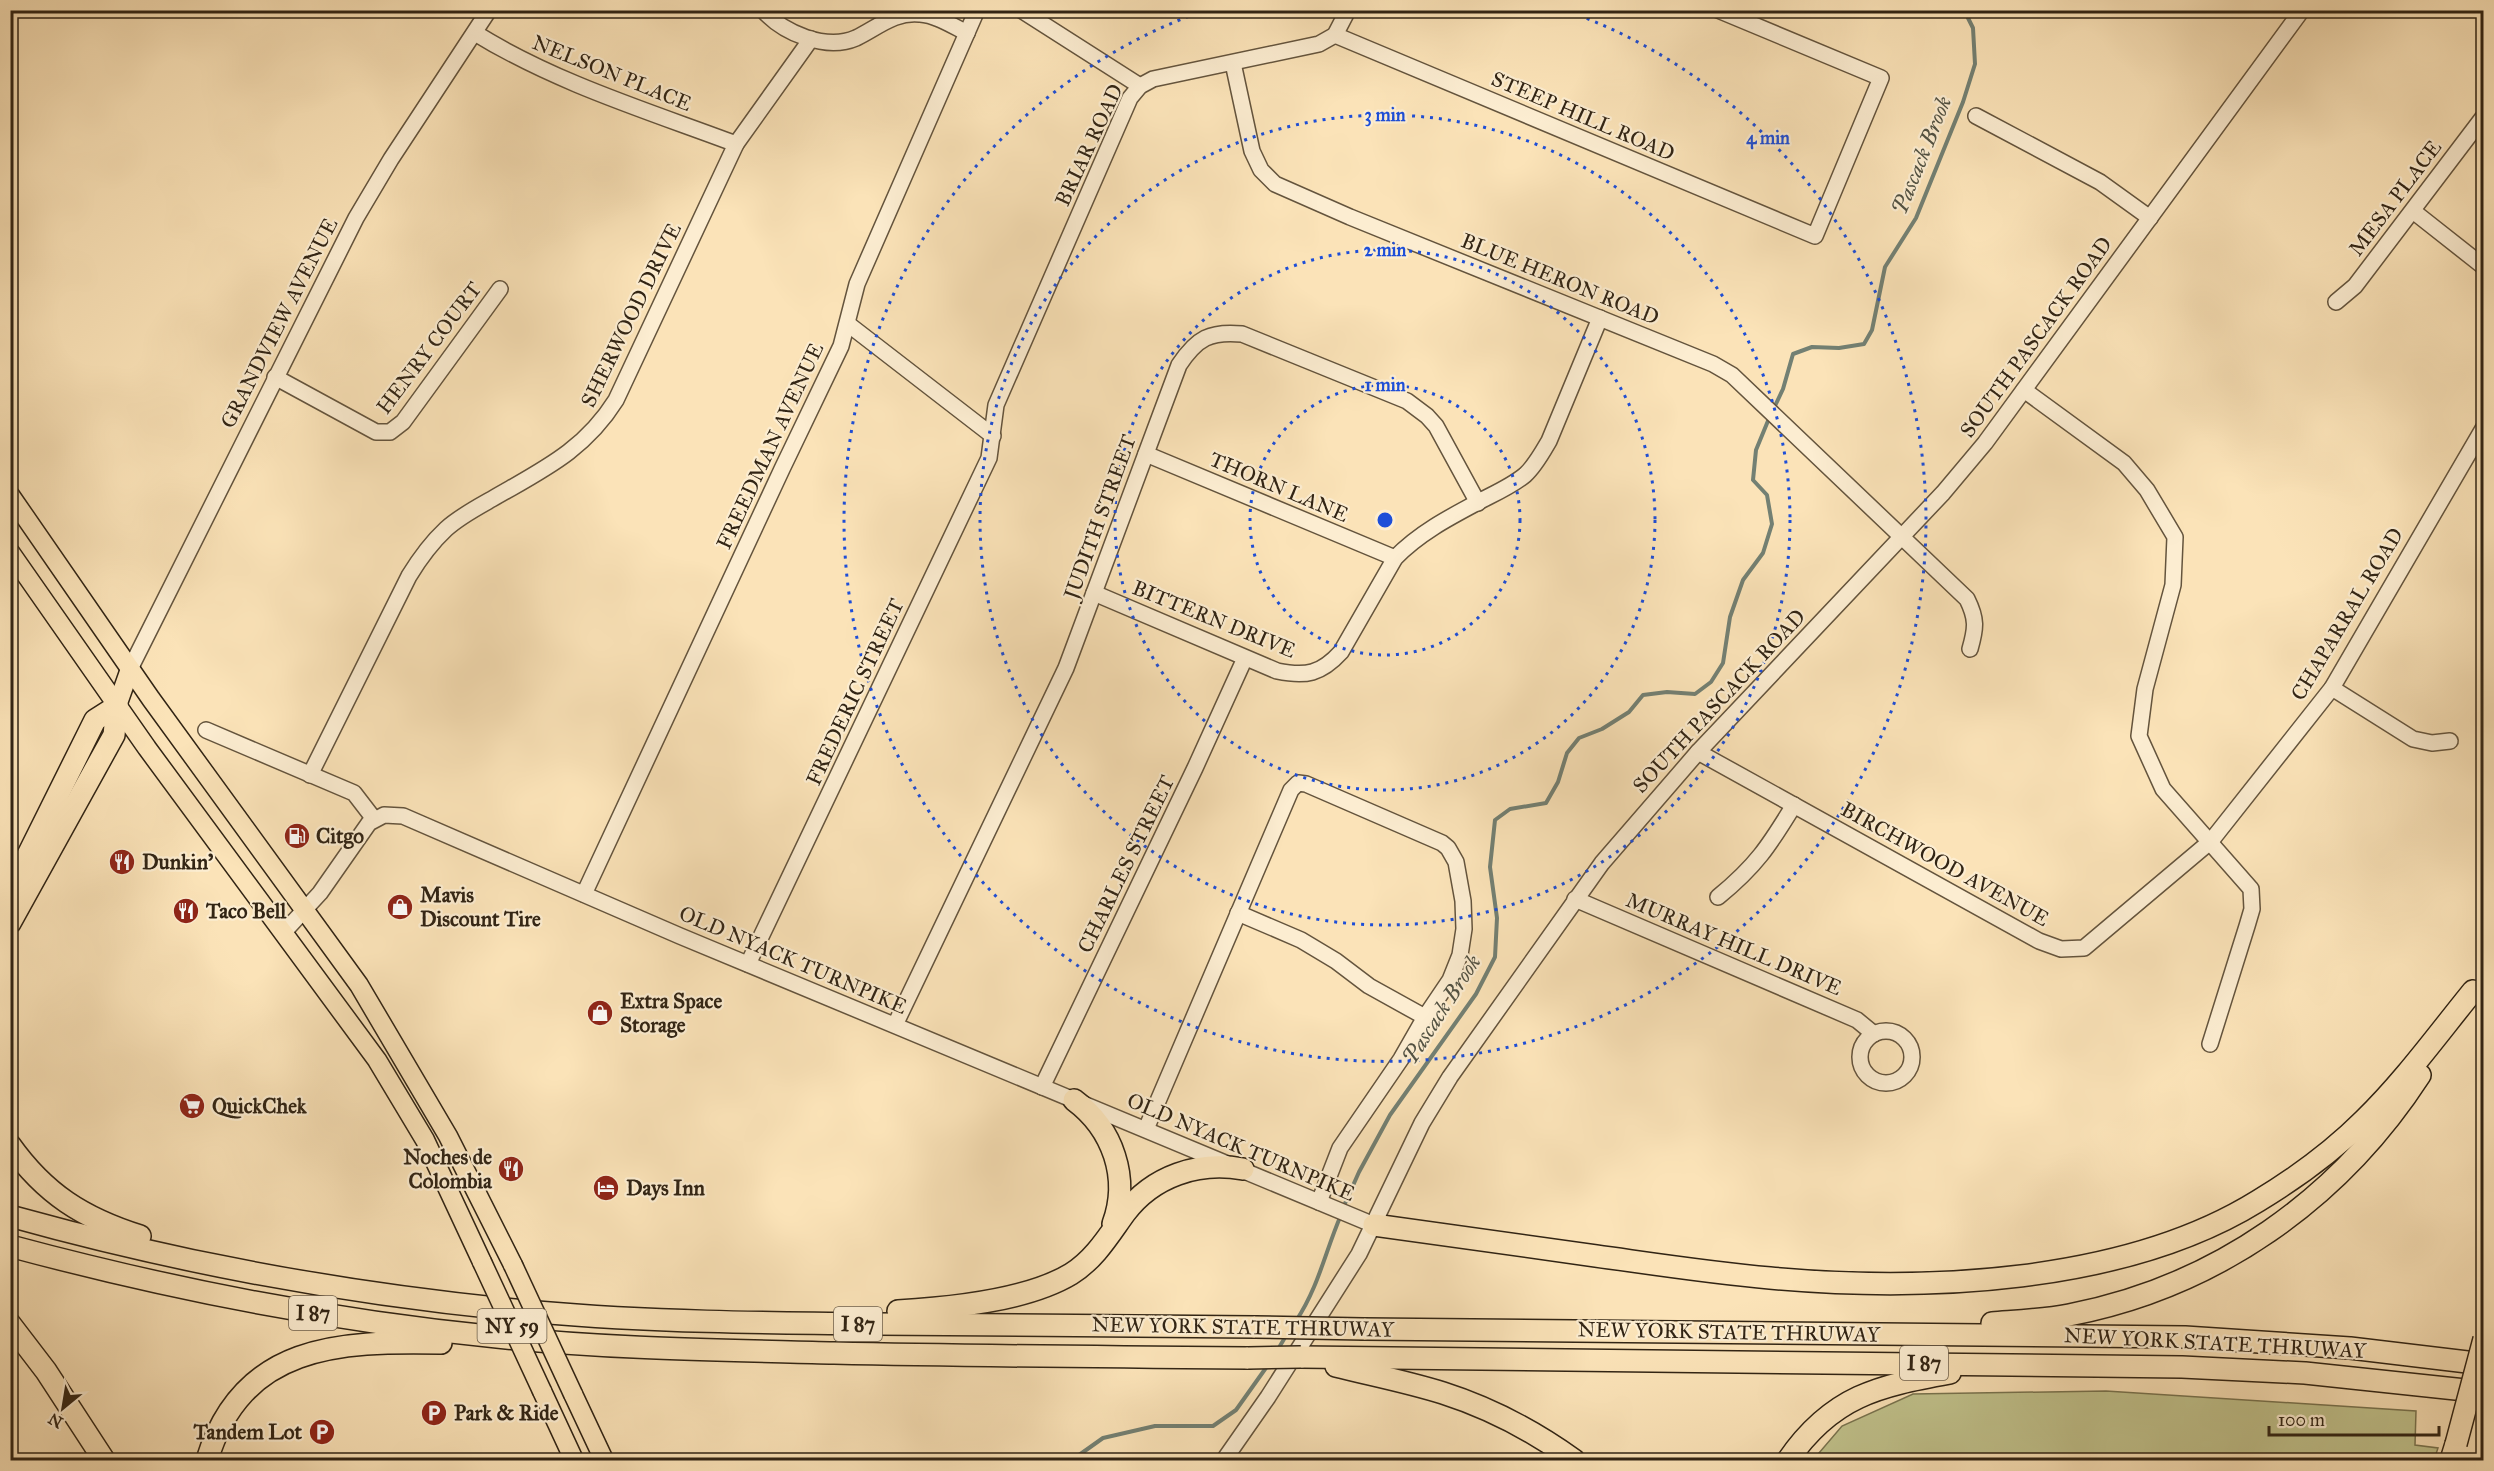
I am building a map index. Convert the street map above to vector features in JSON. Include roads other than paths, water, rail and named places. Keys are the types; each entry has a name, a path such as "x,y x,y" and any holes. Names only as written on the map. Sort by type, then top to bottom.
{"highway":[{"path":"10,891 95,720 117,706"},
{"path":"10,924 114,735 117,706"},
{"path":"1374,1226 1714,1272 1811,1281 1886,1282 1966,1279 2042,1272 2106,1261 2179,1239 2226,1219 2265,1197 2307,1168 2353,1131 2380,1104 2478,982"},
{"path":"1884,1334 2040,1319 2087,1311 2130,1300 2172,1285 2235,1254 2292,1216 2353,1162 2405,1097 2478,982"},
{"path":"1074,1100 1091,1115 1104,1132 1114,1152 1119,1172 1116,1214 1108,1236 1097,1251"},
{"path":"10,1145 42,1184 70,1205 98,1221 258,1273"},
{"path":"707,1321 910,1311 968,1305 1005,1297 1053,1282 1078,1269 1097,1251 1130,1207 1155,1184 1173,1175 1203,1168 1243,1169"},
{"name":"NEW YORK STATE THRUWAY","path":"10,1216 137,1248 258,1273 380,1293 500,1308 625,1318 707,1321 2154,1337 2257,1341 2391,1352 2484,1364"},
{"name":"NEW YORK STATE THRUWAY","path":"10,1246 171,1286 334,1316 498,1337 621,1347 1029,1357 1301,1357 1362,1366 2006,1364 2274,1371 2435,1385 2484,1392"},
{"path":"10,1324 41,1364 104,1461"},
{"path":"2463,1453 2484,1339"},
{"path":"207,1461 222,1424 249,1389 285,1362 319,1350 356,1344 390,1342 621,1347"},
{"path":"1788,1461 1821,1422 1864,1393 1898,1383 2006,1364"},
{"path":"1362,1366 1470,1403 1514,1424 1574,1461"},
{"path":"2463,1453 2484,1409"}],"main road":[{"name":"NY 59","path":"10,495 130,669 306,910 363,992 408,1065 448,1136 513,1265 604,1461"},
{"name":"NY 59","path":"10,552 117,706 377,1060 404,1103 438,1166 574,1461"},
{"path":"117,706 130,669"}],"street":[{"name":"GRANDVIEW AVENUE","path":"130,669 356,218 391,159 489,10"},
{"path":"763,10 786,29 811,39 832,42 854,39 891,18 920,14 968,33"},
{"name":"FREEDMAN AVENUE","path":"584,894 841,346 857,284 977,10"},
{"path":"1021,10 1140,86"},
{"path":"1335,35 1348,10"},
{"name":"STEEP HILL ROAD","path":"1335,35 1815,236 1881,78 1719,10"},
{"name":"SOUTH PASCACK ROAD","path":"1224,1461 1317,1321 1374,1226 1422,1123 1450,1077 1575,899 1630,830 1698,752 1943,493 1985,443 2302,10"},
{"name":"NELSON PLACE","path":"475,33 510,55 544,72 736,144"},
{"name":"BRIAR ROAD","path":"993,436 996,405 1130,98 1140,86 1153,79 1319,44 1335,35"},
{"name":"SHERWOOD DRIVE","path":"310,775 409,576 424,551 447,528 475,509 561,459 602,423 616,400 736,144 811,39"},
{"name":"BLUE HERON ROAD","path":"1233,63 1252,151 1261,170 1275,184 1732,375 1967,598 1975,614 1975,631 1970,649"},
{"path":"1976,116 2100,182 2150,218"},
{"name":"MESA PLACE","path":"2336,302 2355,286 2484,116"},
{"path":"2413,211 2484,267"},
{"name":"HENRY COURT","path":"275,377 376,432 390,432 403,422 500,289"},
{"name":"BITTERN DRIVE","path":"1094,594 1277,671 1296,675 1314,673 1330,665 1341,652 1395,558 1422,534 1525,475 1538,460 1549,441 1600,318"},
{"path":"848,324 993,436"},
{"name":"JUDITH STREET","path":"895,1025 1066,668 1179,365 1189,350 1203,338 1222,332 1242,334 1407,401 1419,409 1443,436 1478,503"},
{"path":"2024,390 2124,463 2147,490 2175,537 2173,585 2145,689 2139,736 2163,789 2251,889 2252,909 2210,1044"},
{"name":"CHAPARRAL ROAD","path":"2164,882 2211,842 2332,687 2484,427"},
{"name":"FREDERIC STREET","path":"748,964 989,458 993,436"},
{"name":"THORN LANE","path":"1146,454 1395,558"},
{"name":"CHARLES STREET","path":"1042,1086 1195,768 1245,658"},
{"path":"2332,687 2413,739 2432,743 2450,741"},
{"path":"206,730 354,793 374,819 362,831 320,893 284,932"},
{"name":"BIRCHWOOD AVENUE","path":"1698,752 2039,941 2061,949 2084,948 2164,882"},
{"path":"1146,1130 1291,790 1298,783 1306,784 1442,843 1448,848 1456,862 1463,901 1464,929 1460,955 1450,980 1401,1059 1340,1148 1325,1205"},
{"path":"1718,897 1745,875 1765,852 1794,805"},
{"name":"OLD NYACK TURNPIKE","path":"374,819 390,814 416,820 748,964 1243,1169 1374,1226"},
{"name":"MURRAY HILL DRIVE","path":"1575,899 1857,1020 1874,1034"},
{"path":"1238,913 1301,940 1336,961 1369,986 1425,1017"}],"waterway":[{"name":"Pascack Brook","path":"1773,410 1783,389 1793,354 1812,347 1839,348 1864,344 1872,330 1885,267 1916,218 1963,102 1975,64 1973,28 1964,10"},
{"name":"Pascack Brook","path":"1343,1208 1359,1172 1390,1115 1476,994 1495,957 1497,918 1490,867 1495,820 1510,809 1546,803 1558,782 1567,753 1579,738 1602,729 1629,712 1643,695 1667,692 1695,694 1711,682 1723,663 1730,617 1743,580 1763,553 1772,524 1767,495 1753,480 1756,450 1770,416"},
{"name":"Pascack Brook","path":"1296,1321 1316,1282 1341,1215"},
{"name":"Pascack Brook","path":"1277,1351 1287,1334"},
{"name":"Pascack Brook","path":"1072,1460 1103,1438 1155,1426 1213,1426 1236,1410 1268,1365"}],"place":[{"name":"Citgo","path":"297,836"},
{"name":"Dunkin'","path":"122,862"},
{"name":"Mavis Discount Tire","path":"400,907"},
{"name":"Taco Bell","path":"186,911"},
{"name":"Extra Space Storage","path":"600,1013"},
{"name":"QuickChek","path":"192,1106"},
{"name":"Noches de Colombia","path":"511,1169"},
{"name":"Days Inn","path":"606,1188"},
{"name":"Park & Ride","path":"434,1413"},
{"name":"Tandem Lot","path":"322,1432"}]}
